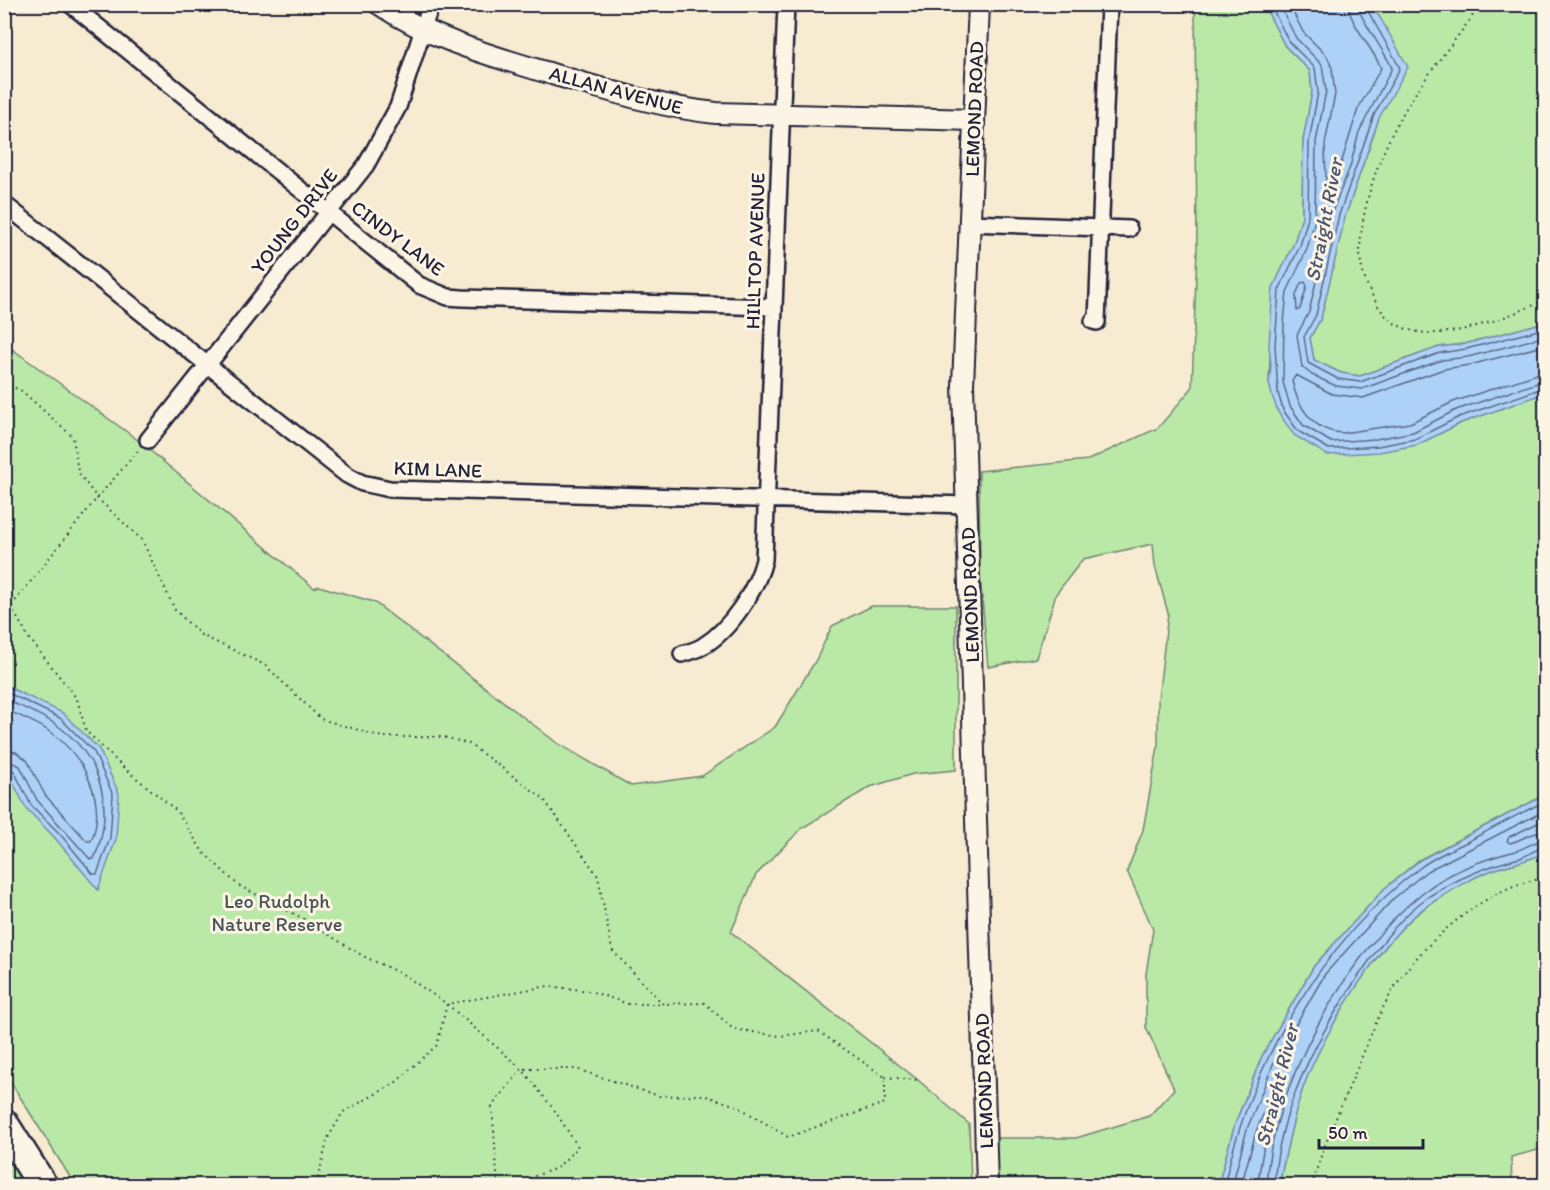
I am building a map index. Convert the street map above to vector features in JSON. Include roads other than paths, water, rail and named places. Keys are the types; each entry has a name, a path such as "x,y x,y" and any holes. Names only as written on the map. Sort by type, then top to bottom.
{"highway":[{"path":"4,1124 43,1185"}],"street":[{"name":"CINDY LANE","path":"70,4 419,285 448,297 774,307"},
{"name":"ALLAN AVENUE","path":"379,4 423,31 468,49 643,101 716,113 974,120"},
{"name":"YOUNG DRIVE","path":"143,446 366,165 383,137 408,81 431,4"},
{"name":"HILLTOP AVENUE","path":"682,654 703,647 720,632 752,593 764,560 786,4"},
{"name":"LEMOND ROAD","path":"978,4 963,385 987,1185"},
{"path":"1093,321 1096,322 1109,4"},
{"name":"KIM LANE","path":"4,204 347,475 379,487 967,505"},
{"path":"970,223 1129,229"}],"water":[{"name":"Straight River","path":"1264,5 1368,5 1379,16 1408,67 1379,118 1345,217 1321,318 1310,338 1314,360 1341,373 1360,376 1439,347 1465,344 1545,322 1545,393 1461,423 1417,445 1379,452 1327,455 1294,435 1278,412 1272,395 1269,383 1271,366 1269,345 1273,288 1294,243 1302,217 1303,141 1312,92 1310,71 1285,46"},
{"path":"4,685 63,713 99,749 119,794 116,839 98,890 55,838 26,808 9,775 5,772"},
{"name":"Straight River","path":"1545,795 1545,852 1478,876 1433,902 1414,916 1395,936 1357,986 1325,1040 1303,1088 1292,1124 1279,1185 1218,1185 1235,1124 1262,1056 1314,966 1384,889 1420,860"}],"park label":[{"name":"Leo Rudolph Nature Reserve","path":"277,912"}]}
